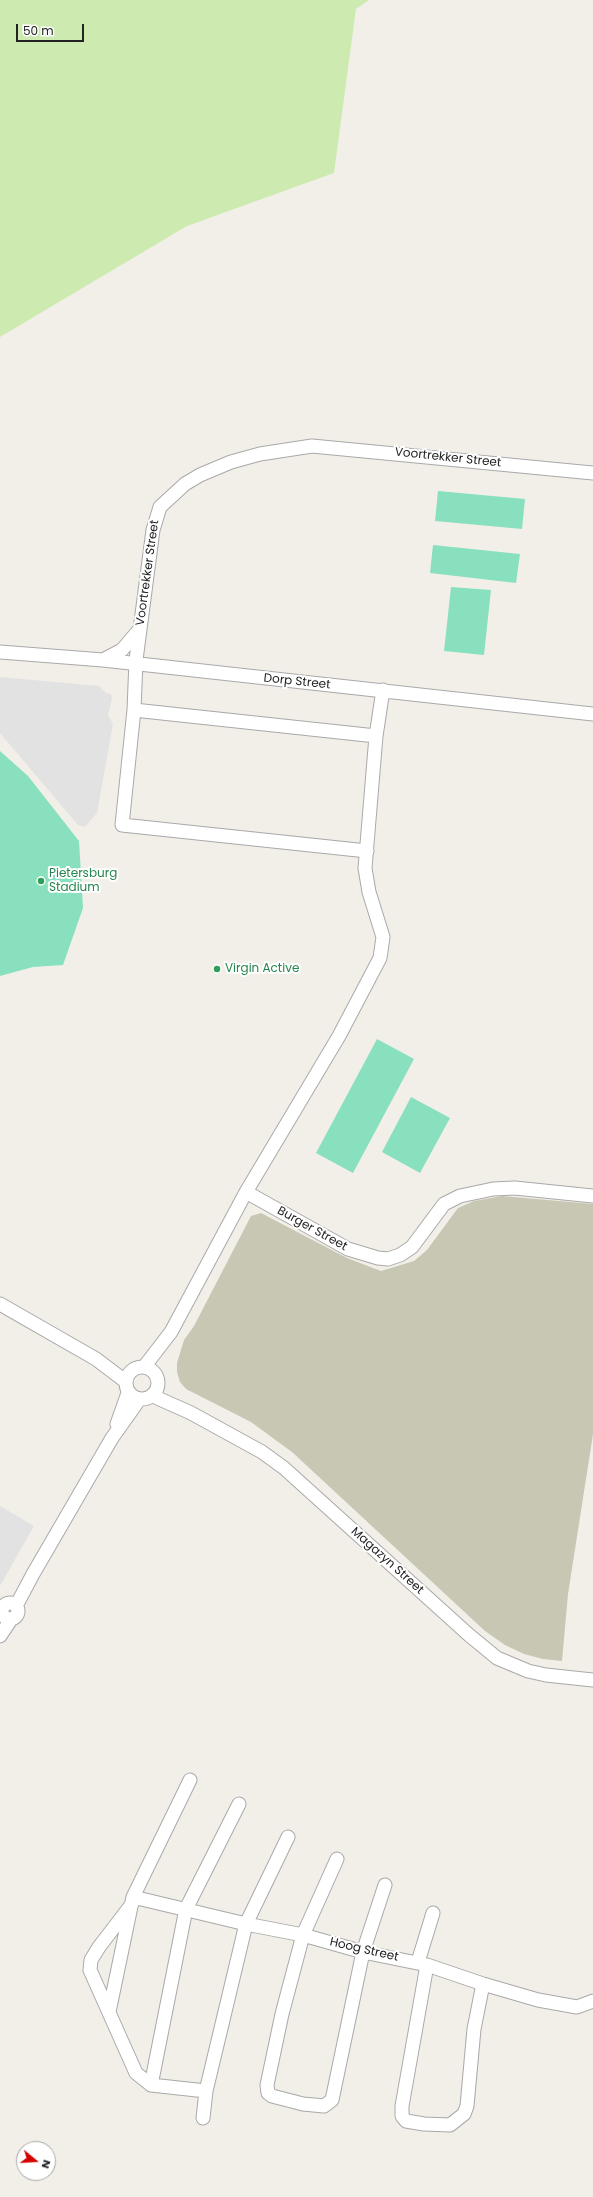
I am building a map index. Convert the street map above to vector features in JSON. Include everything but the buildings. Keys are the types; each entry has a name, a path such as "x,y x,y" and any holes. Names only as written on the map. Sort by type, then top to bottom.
{"street":[{"name":"Voortrekker Street","path":"367,851 122,824 134,710 136,664 140,628 152,536 160,507 185,484 200,475 232,462 260,454 312,446 593,473"},
{"path":"103,660 122,650 140,628"},
{"name":"Dorp Street","path":"0,652 103,660 593,714"},
{"path":"0,1636 5,1618 16,1615 13,1604 33,1574 112,1438 134,1382 171,1332 246,1192 339,1036 380,958 383,937 366,879 376,736 383,690"},
{"path":"134,710 376,736"},
{"name":"Burger Street","path":"246,1192 348,1249 372,1257 388,1259 400,1255 412,1247 444,1204 460,1196 493,1189 515,1188 593,1196"},
{"path":"0,1304 96,1358 134,1382 146,1399 156,1386 171,1332"},
{"name":"Magazyn Street","path":"134,1382 150,1369 156,1386 191,1413 262,1452 284,1468 469,1635 497,1658 528,1671 546,1675 593,1680"},
{"path":"190,1780 132,1901 91,1960 92,1975 136,2073 151,2085 206,2091"},
{"path":"151,2085 186,1909 239,1804"},
{"path":"203,2118 206,2091 246,1924 288,1837"},
{"path":"337,1859 303,1935 282,2014 267,2085 268,2093 276,2098 324,2106 332,2100 363,1952 386,1885"},
{"path":"109,2012 132,1901"},
{"name":"Hoog Street","path":"132,1901 186,1909 246,1924 303,1935 363,1952 422,1963 483,1984 556,2004 576,2007 593,2001"},
{"path":"433,1913 422,1963 402,2106 402,2116 406,2121 424,2124 450,2125 464,2114 467,2106 474,2029 483,1984"}],"shaded area":[{"path":"0,677 99,686 106,693 111,694 112,699 108,715 113,724 97,813 85,827 78,825 0,733"},
{"path":"502,1196 593,1204 593,1434 568,1594 562,1661 543,1659 524,1654 505,1645 485,1631 292,1452 251,1422 186,1389 180,1382 177,1372 177,1363 184,1340 194,1326 251,1216 261,1213 347,1258 381,1271 414,1261 427,1250 458,1208 474,1201"},
{"path":"0,1506 34,1526 0,1586"}],"green space":[{"path":"0,0 369,0 356,9 334,173 187,226 0,337"},
{"path":"438,491 525,499 522,529 435,521"},
{"path":"433,545 520,554 516,583 430,573"},
{"path":"451,587 491,590 484,655 444,651"},
{"name":"Pietersburg Stadium","path":"0,751 28,776 79,841 83,908 63,965 33,967 0,976"},
{"path":"377,1039 414,1059 353,1173 316,1153"},
{"path":"411,1097 450,1118 420,1173 382,1152"}],"place":[{"name":"Pietersburg Stadium","path":"41,881"},
{"name":"Virgin Active","path":"217,969"}]}
